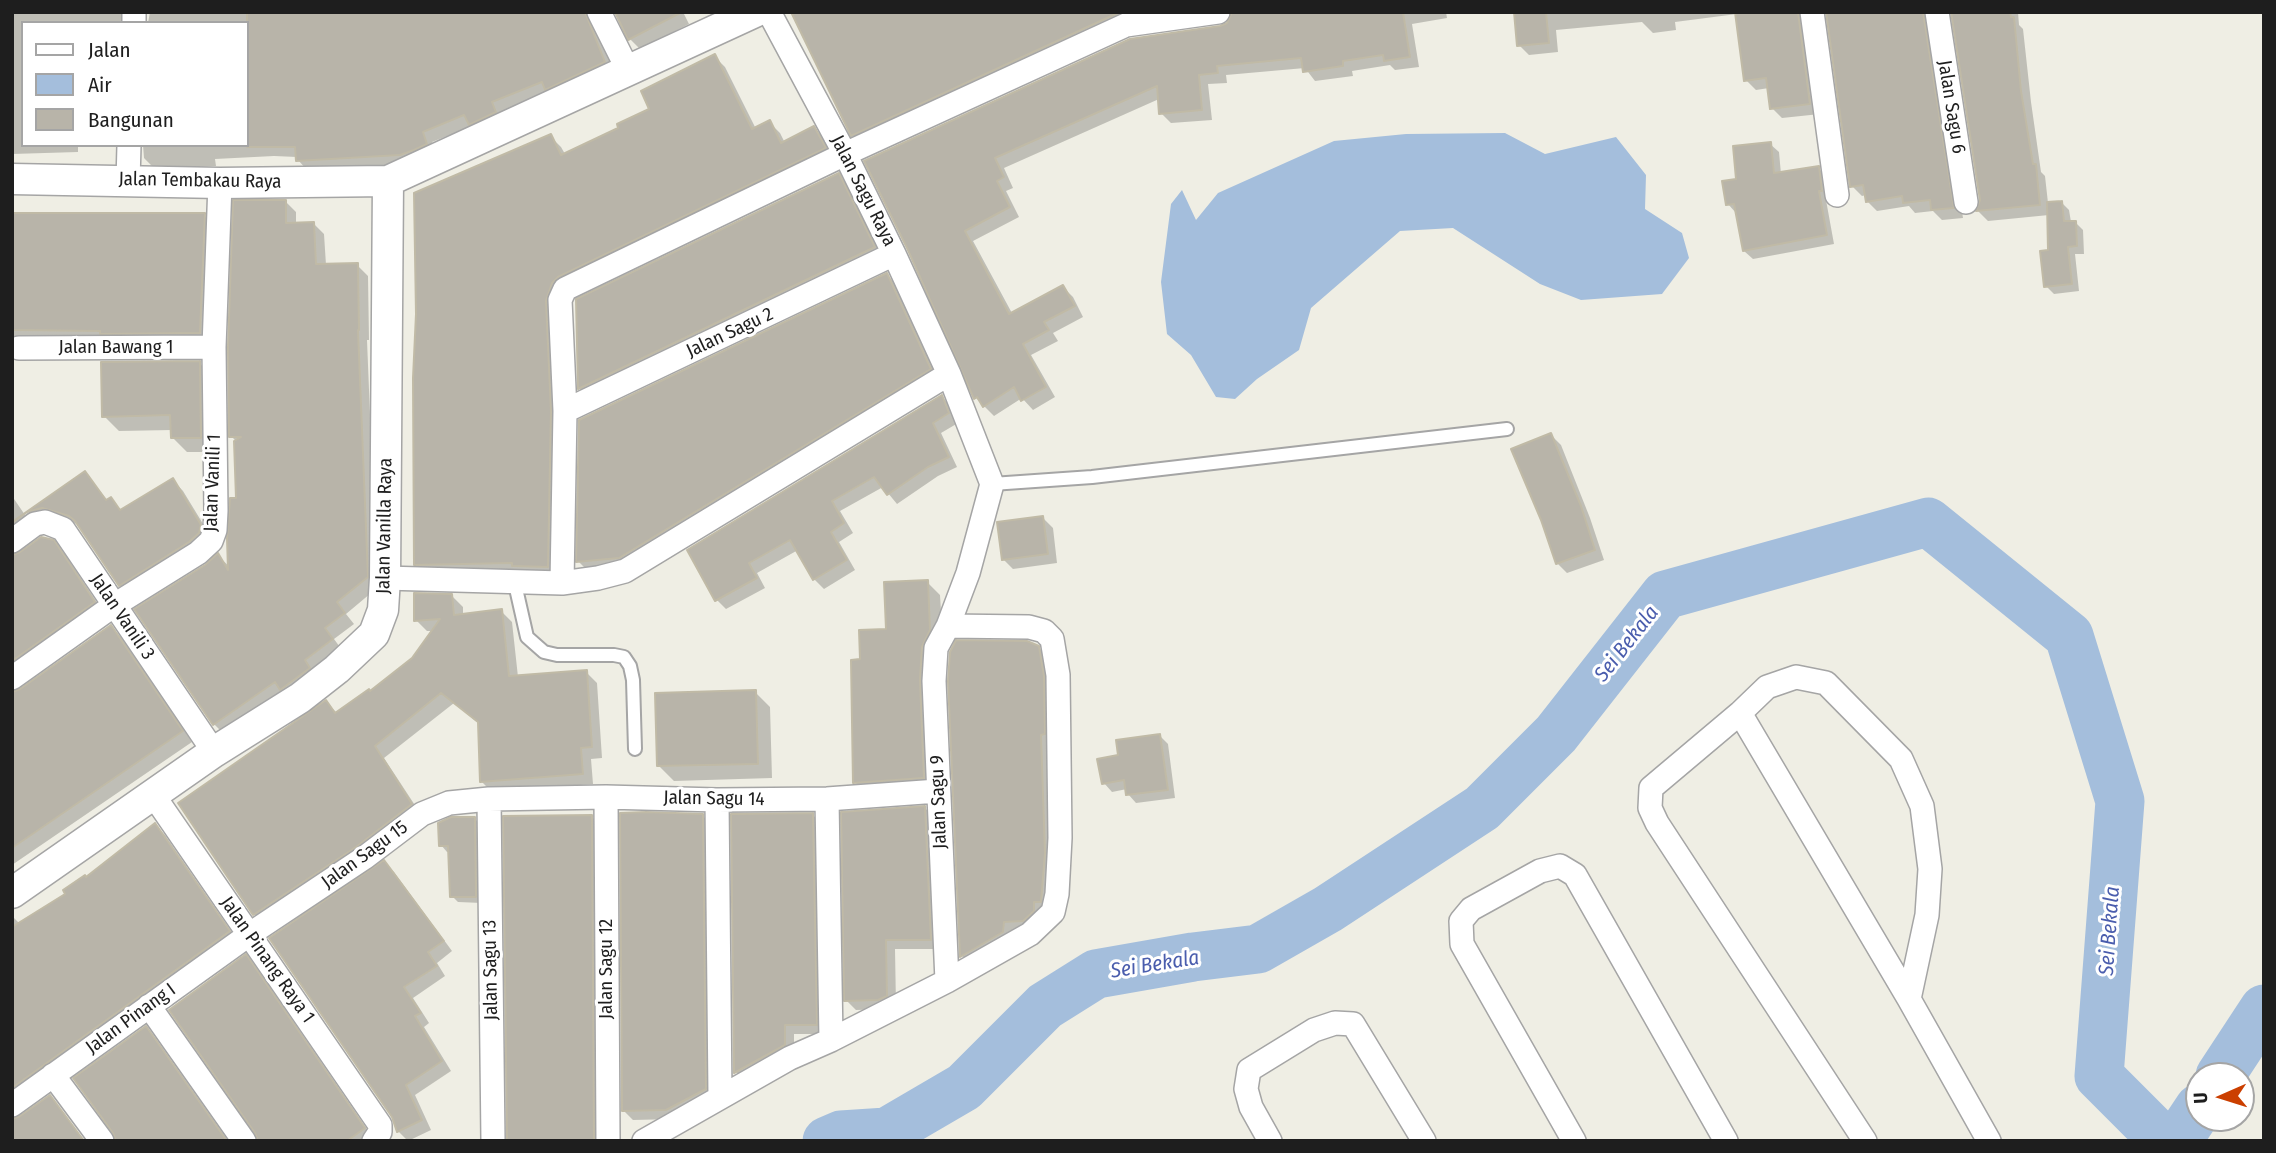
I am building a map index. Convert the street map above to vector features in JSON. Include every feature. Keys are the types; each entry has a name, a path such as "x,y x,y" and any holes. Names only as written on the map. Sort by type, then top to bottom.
{"street":[{"path":"599,12 628,70"},
{"path":"388,181 755,12"},
{"name":"Jalan Sagu Raya","path":"769,12 845,154 894,254 949,374 992,484"},
{"path":"562,583 565,411 560,300 565,289 1124,19 1218,12"},
{"path":"1812,12 1837,195"},
{"name":"Jalan Sagu 6","path":"1937,12 1966,202"},
{"path":"128,181 129,147"},
{"name":"Jalan Tembakau Raya","path":"12,179 220,183 388,181"},
{"name":"Jalan Vanilla Raya","path":"12,893 214,752 300,698 337,669 374,634 383,610 385,578 388,181"},
{"name":"Jalan Vanili 1","path":"12,678 113,606 198,553 211,541 215,530 216,511 214,347 220,183"},
{"name":"Jalan Sagu 2","path":"565,411 894,254"},
{"name":"Jalan Bawang 1","path":"19,348 214,347"},
{"path":"385,578 515,584 562,583 625,571 949,374"},
{"name":"Jalan Sagu 9","path":"947,981 934,681 936,648 948,626 968,573 992,484"},
{"name":"Jalan Vanili 3","path":"12,541 35,524 45,522 63,529 214,752"},
{"path":"644,1141 790,1058 947,981 1030,934 1053,912 1058,894 1060,838 1058,675 1052,639 1044,631 1029,627 948,626"},
{"path":"1865,1141 1657,823 1650,808 1651,788 1767,687 1796,677 1826,683 1901,759 1922,806 1930,869 1927,915 1909,999"},
{"path":"1740,713 1909,999 1989,1141"},
{"name":"Jalan Sagu 14","path":"489,799 827,799 938,791"},
{"name":"Jalan Pinang Raya 1","path":"154,796 250,934 377,1133"},
{"name":"Jalan Sagu 12","path":"606,797 608,1141"},
{"name":"Jalan Sagu 15","path":"250,934 364,858 422,814 449,803 489,799"},
{"name":"Jalan Sagu 13","path":"489,799 493,1141"},
{"path":"827,799 831,1040"},
{"path":"716,800 720,1096"},
{"path":"1574,1141 1462,944 1461,921 1471,909 1540,871 1560,866 1574,875 1726,1141"},
{"name":"Jalan Pinang I","path":"12,1105 250,934"},
{"path":"149,1006 244,1141"},
{"path":"1270,1141 1251,1107 1246,1089 1249,1070 1314,1030 1335,1023 1353,1024 1424,1141"},
{"path":"53,1075 102,1141"}],"lane":[{"path":"992,484 1092,477 1507,429"},
{"path":"515,584 527,637 544,652 557,655 624,657 630,666 633,680 635,749"}],"water":[{"path":"1505,133 1545,154 1616,137 1646,175 1645,209 1682,233 1689,258 1662,294 1581,300 1540,284 1453,228 1400,231 1311,308 1299,350 1257,379 1235,399 1216,397 1191,355 1167,334 1161,282 1171,204 1182,190 1196,220 1218,193 1334,141 1406,134"}],"building":[{"path":"585,12 605,62 545,90 542,82 492,102 496,112 469,125 464,115 423,132 427,144 400,155 296,161 295,147 248,147 247,13"},
{"path":"615,12 682,12 628,40"},
{"path":"791,12 1120,12 851,136"},
{"path":"1232,12 1403,12 1410,57 1384,61 1383,55 1343,61 1343,66 1303,72 1301,58 1217,66 1218,73 1199,75 1202,110 1159,114 1157,86 995,158 1004,177 997,181 1010,207 965,231 1009,314 1063,285 1075,306 1044,322 1049,330 1023,344 1046,387 1021,401 1014,387 983,407 977,397 974,399 907,248 864,161 1130,39 1220,26 1227,23"},
{"path":"1514,12 1546,12 1549,43 1517,46"},
{"path":"1735,12 1798,12 1810,104 1770,109 1766,78 1744,81"},
{"path":"1826,12 1923,12 1954,208 1931,210 1930,200 1903,203 1902,196 1866,202 1863,185 1850,187"},
{"path":"1951,12 2010,12 2011,17 2014,17 2021,91 2033,164 2036,164 2040,205 1976,211 1980,200"},
{"path":"715,54 752,129 770,120 781,143 814,126 826,148 558,277 552,283 546,301 551,411 548,567 512,566 512,563 414,565 414,193 551,134 561,155 618,128 617,124 649,109 641,91"},
{"path":"1771,142 1774,173 1819,166 1822,191 1819,191 1827,235 1743,251 1734,204 1726,205 1722,181 1736,179 1733,146"},
{"path":"839,173 875,247 578,389 576,299"},
{"path":"233,200 286,200 286,223 314,222 316,264 358,263 358,330 368,577 337,602 345,613 325,628 333,639 305,660 310,668 280,690 275,682 213,725 134,609 205,565 218,553 228,570 230,498 236,498 234,441 241,437 229,437 228,347"},
{"path":"2062,201 2064,221 2076,221 2077,246 2068,247 2072,284 2044,287 2040,251 2048,250 2047,202"},
{"path":"12,213 205,213 200,333 100,334 100,331 12,330"},
{"path":"887,273 931,369 619,558 576,562 579,420"},
{"path":"200,361 201,438 171,438 170,415 102,417 101,362"},
{"path":"942,395 949,413 933,423 949,457 928,467 887,495 874,477 832,501 844,523 831,532 847,560 813,580 790,540 749,563 757,578 715,601 687,550"},
{"path":"1551,433 1581,506 1595,550 1556,564 1511,449"},
{"path":"85,471 106,500 111,497 120,510 173,478 201,525 199,533 119,586 69,516 42,508 27,512 12,523 12,522"},
{"path":"1043,516 1048,554 1002,560 997,522"},
{"path":"41,537 54,540 95,602 12,661 12,555"},
{"path":"928,580 930,630 922,647 920,680 924,778 853,783 851,660 860,659 859,630 886,629 884,582"},
{"path":"414,593 452,594 454,615 502,609 509,676 587,670 592,747 581,748 583,774 480,782 478,722 441,693 375,746 412,804 356,847 253,915 178,803 326,700 335,713 369,689 370,691 412,658 440,619 414,621"},
{"path":"111,625 183,731 12,848 12,692"},
{"path":"956,640 1027,641 1039,646 1044,676 1045,734 1041,735 1045,853 1041,902 1034,902 1034,911 1023,921 1004,922 1003,932 960,957 948,681 950,652"},
{"path":"756,690 758,764 657,766 655,693"},
{"path":"1160,734 1168,790 1126,795 1124,780 1102,784 1097,759 1118,755 1116,740"},
{"path":"925,806 931,940 886,940 887,996 878,1000 844,1001 841,812"},
{"path":"620,813 703,814 706,1089 666,1110 622,1111"},
{"path":"813,813 817,1025 785,1025 785,1045 734,1073 731,814"},
{"path":"592,815 594,1141 507,1141 503,816"},
{"path":"451,817 475,817 476,897 450,897 448,846 439,846 438,823"},
{"path":"155,823 230,931 12,1088 12,927 65,894 63,890 85,875 86,877"},
{"path":"384,860 444,941 428,952 437,966 404,987 421,1013 415,1016 442,1061 406,1085 422,1120 397,1132 392,1117 269,938"},
{"path":"246,954 365,1128 347,1141 258,1141 169,1010"},
{"path":"146,1026 227,1141 116,1141 73,1078"},
{"path":"50,1095 84,1141 12,1141 12,1119"}],"waterway":[{"name":"Sei Bekala","path":"827,1141 841,1135 887,1132 964,1087 1045,1006 1096,974 1258,949 1328,909 1482,808 1556,734 1665,595 1928,522 2069,636 2120,801 2099,1076 2164,1141"},
{"name":"Sei Bekala","path":"2229,1062 2264,1009"},
{"name":"Sei Bekala","path":"2177,1141 2185,1129"}]}
